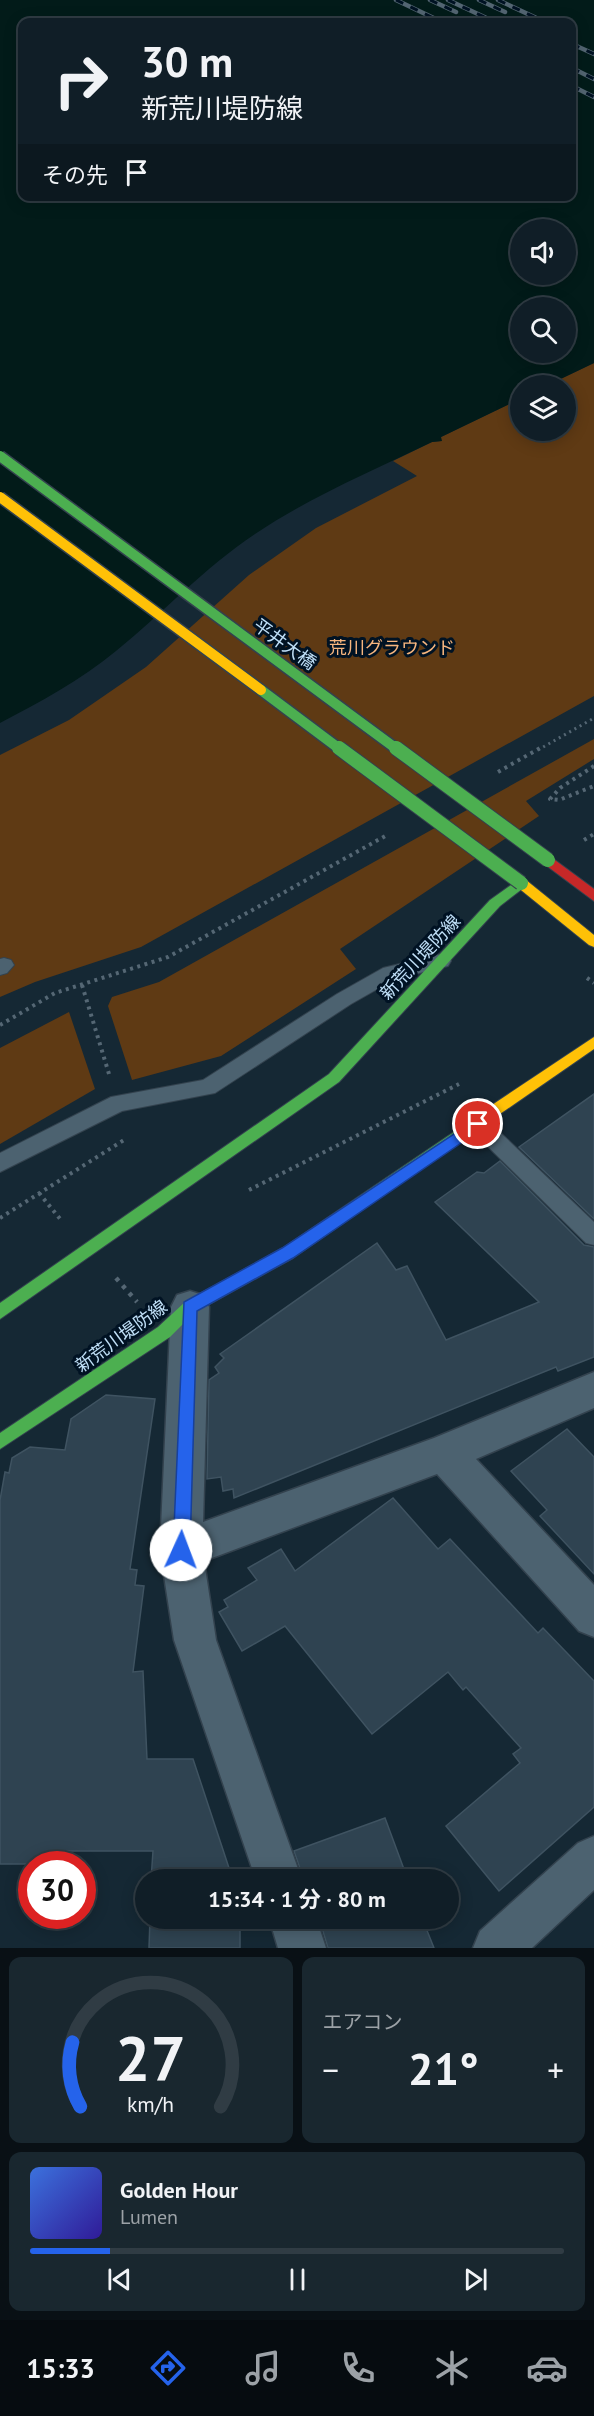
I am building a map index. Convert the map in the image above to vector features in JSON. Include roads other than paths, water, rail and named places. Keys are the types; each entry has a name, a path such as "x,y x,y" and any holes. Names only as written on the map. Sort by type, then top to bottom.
{"main road":[{"name":"平井大橋","path":"0,456 594,896"},
{"path":"0,497 521,883 594,942"},
{"name":"新荒川堤防線","path":"0,1312 334,1077 495,903 521,883"},
{"name":"新荒川堤防線","path":"0,1442 164,1332 190,1307 288,1253 594,1042"}],"street":[{"path":"190,1307 181,1550 195,1640 275,1869"},
{"path":"181,1550 444,1453 594,1390"},
{"path":"444,1453 594,1616"},
{"path":"497,1948 594,1858"},
{"path":"296,1929 302,1948"}],"lane":[{"path":"0,1163 118,1103 208,1087 344,999 390,973 441,961"},
{"path":"478,1124 594,1236"}],"railway":[{"path":"396,0 434,18"},
{"path":"430,0 456,12"},
{"path":"448,0 486,18"},
{"path":"479,0 505,12"},
{"path":"498,0 536,18"},
{"path":"576,46 594,54"},
{"path":"576,70 594,79"},
{"path":"576,88 594,97"}],"park label":[{"name":"荒川グラウンド","path":"392,647"}]}
